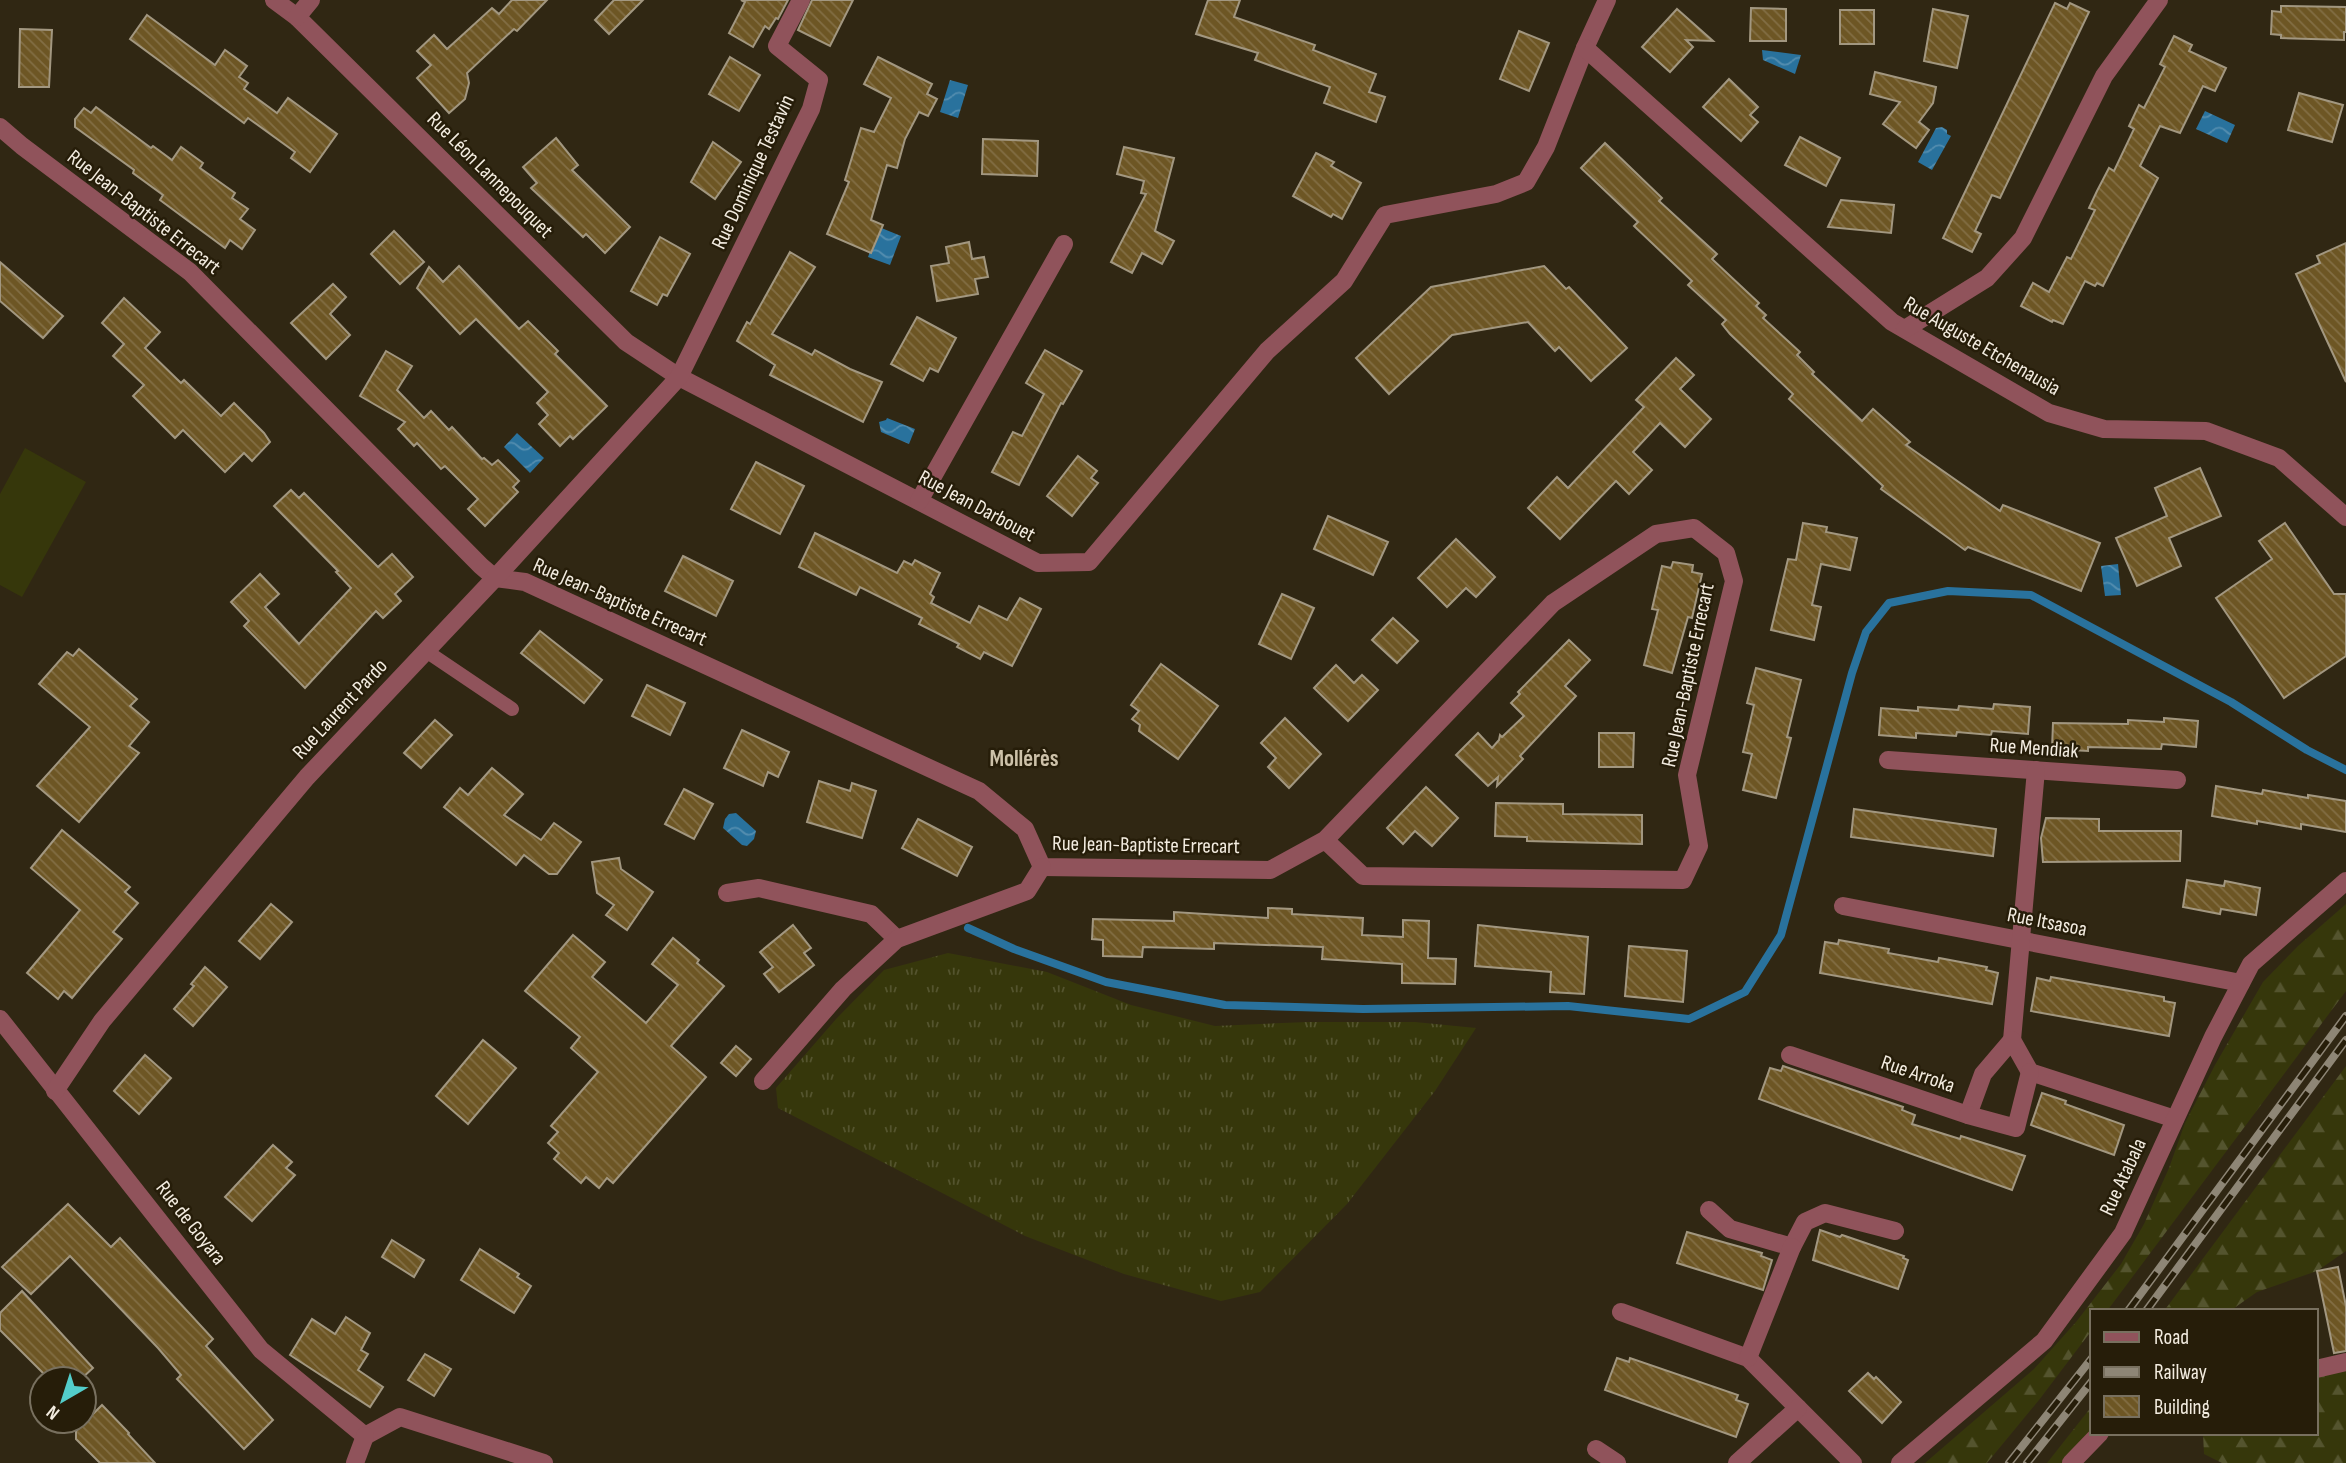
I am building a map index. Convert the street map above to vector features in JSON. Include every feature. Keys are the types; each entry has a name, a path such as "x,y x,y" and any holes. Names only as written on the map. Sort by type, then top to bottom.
{"street":[{"name":"Rue Léon Lannepouquet","path":"274,0 297,17 626,342 679,377"},
{"path":"297,17 311,0"},
{"name":"Rue Dominique Testavin","path":"679,377 811,109 819,80 777,46 801,0"},
{"name":"Rue Jean Darbouet","path":"679,377 1038,563 1089,562 1267,351 1345,281 1385,215 1496,194 1525,182 1546,148 1607,0"},
{"path":"1905,329 1987,278 2023,239 2104,76 2159,0"},
{"name":"Rue Auguste Etchenausia","path":"1585,48 1892,322 2049,413 2104,429 2206,430 2278,458 2346,517"},
{"name":"Rue Jean-Baptiste Errecart","path":"0,127 190,272 495,578 525,582 979,791 1026,829 1042,867 1270,870 1325,840 1553,603 1656,534 1694,528 1726,553 1734,581 1687,775 1699,846 1683,880 1363,876 1325,840"},
{"path":"919,501 1064,244"},
{"name":"Rue Laurent Pardo","path":"55,1091 102,1021 307,777 495,578 679,377"},
{"name":"Rue Mendiak","path":"1888,760 2177,780"},
{"path":"1968,1115 2017,1128 2030,1072 2012,1040 2036,771"},
{"path":"763,1081 843,989 897,939 1027,891 1042,867"},
{"name":"Rue Atabala","path":"1900,1463 2044,1341 2123,1233 2213,1037 2251,964 2346,881"},
{"path":"727,893 759,888 871,914 897,939"},
{"name":"Rue Itsasoa","path":"1843,906 2241,984"},
{"name":"Rue de Goyara","path":"0,1019 55,1091 170,1231 261,1350 365,1436"},
{"name":"Rue Arroka","path":"1790,1055 1968,1115 1983,1074 2012,1040"},
{"path":"2030,1072 2175,1119"},
{"path":"1709,1210 1730,1229 1793,1247"},
{"path":"1748,1358 1805,1222 1825,1213 1895,1231"},
{"path":"1621,1312 1748,1358 1853,1463"},
{"path":"2318,1369 2346,1362"},
{"path":"1737,1463 1798,1408"},
{"path":"355,1463 365,1436 400,1417 544,1463"},
{"path":"2071,1463 2098,1435"},
{"path":"1596,1449 1617,1463"}],"lane":[{"path":"426,651 512,709"}],"green space":[{"path":"25,448 86,482 22,597 0,585 0,494"},
{"path":"2346,904 2346,991 2108,1309 2090,1309 2090,1333 1987,1463 1925,1463 2034,1369 2076,1322 2121,1264 2144,1224 2169,1168 2185,1123 2215,1065 2263,982 2298,946"},
{"path":"948,953 1047,972 1131,1005 1215,1026 1307,1022 1415,1022 1476,1028 1435,1091 1347,1204 1260,1292 1221,1301 1124,1274 1025,1236 778,1108 776,1088 837,1018 884,970"},
{"path":"2346,1066 2346,1251 2317,1271 2257,1292 2233,1309 2165,1309"},
{"path":"2346,1362 2346,1463 2222,1463 2204,1454 2203,1435 2318,1435 2318,1369"},
{"path":"2090,1409 2091,1435 2071,1463 2047,1463"}],"water":[{"path":"1762,50 1801,55 1795,74 1763,60"},
{"path":"950,80 968,85 958,118 940,112"},
{"path":"2205,111 2235,125 2227,143 2196,129"},
{"path":"1942,127 1951,136 1932,170 1918,162 1936,128"},
{"path":"879,227 901,236 890,265 868,257"},
{"path":"887,418 915,429 909,444 881,432 879,422"},
{"path":"517,433 544,458 530,473 504,447"},
{"path":"2118,564 2121,595 2105,596 2101,566"},
{"path":"736,813 756,831 754,839 747,846 742,845 723,828 729,814"}],"building":[{"path":"512,0 547,0 517,31 514,29 467,73 469,83 465,99 449,113 417,78 431,65 417,51 434,35 447,49 492,8 499,14"},
{"path":"614,0 643,0 609,34 595,20"},
{"path":"741,0 788,0 778,19 776,18 769,29 765,26 753,47 729,33 745,2"},
{"path":"812,0 853,0 830,46 798,30"},
{"path":"1208,0 1240,0 1234,17 1315,45 1313,50 1376,74 1369,92 1385,97 1376,122 1324,103 1330,87 1255,60 1258,53 1196,34"},
{"path":"2055,3 2067,9 2070,3 2089,12 2000,198 1992,195 1975,231 1981,234 1972,252 1943,238"},
{"path":"2281,6 2346,7 2344,40 2281,38 2281,35 2271,34 2272,11 2281,12"},
{"path":"1751,8 1786,9 1786,41 1750,41"},
{"path":"1677,9 1713,41 1686,40 1693,47 1670,72 1642,47"},
{"path":"1933,9 1968,16 1957,68 1924,61"},
{"path":"1840,10 1874,10 1874,44 1840,44"},
{"path":"147,15 215,65 225,50 247,66 239,77 248,83 244,89 277,113 288,98 337,134 310,172 291,158 295,152 248,118 244,123 130,39"},
{"path":"20,29 52,30 49,87 19,87"},
{"path":"1519,31 1549,43 1529,91 1500,79"},
{"path":"2174,36 2192,45 2189,51 2226,68 2215,91 2203,86 2180,133 2160,126 2140,166 2158,178 2103,286 2097,283 2095,286 2085,281 2063,324 2053,320 2052,322 2021,306 2033,283 2049,292 2067,257 2071,259 2095,210 2089,208 2109,168 2114,171 2134,129 2129,126 2139,105 2144,108 2165,67 2160,64"},
{"path":"730,57 760,75 739,111 709,94"},
{"path":"878,57 932,84 927,94 937,99 928,116 919,112 905,139 897,168 887,165 871,220 883,225 871,253 827,234 849,182 845,180 861,128 874,132 891,98 864,84"},
{"path":"1875,72 1936,87 1933,103 1919,122 1929,130 1916,148 1883,124 1900,102 1870,94"},
{"path":"1729,79 1758,107 1750,115 1758,122 1741,141 1703,107"},
{"path":"2299,93 2343,105 2332,142 2288,130"},
{"path":"96,107 151,148 153,146 172,160 181,147 203,163 200,168 235,193 232,198 248,209 240,219 255,230 242,249 230,240 225,248 160,200 163,195 133,173 134,170 75,127 75,119 84,108 91,113"},
{"path":"1800,137 1840,158 1826,186 1785,165"},
{"path":"556,138 578,165 572,170 630,227 605,253 586,234 583,237 531,188 537,183 523,167"},
{"path":"983,139 1038,141 1037,176 982,174"},
{"path":"713,142 741,162 715,199 691,182"},
{"path":"1605,143 1662,198 1659,201 1717,254 1712,259 1759,303 1756,306 1766,315 1763,318 1800,352 1797,355 1814,372 1812,374 1862,421 1873,409 1910,442 1906,445 2000,511 2003,505 2100,543 2081,591 1968,547 1965,550 1881,489 1883,486 1789,399 1793,394 1730,334 1722,324 1726,320 1688,285 1692,281 1634,226 1638,222 1581,168"},
{"path":"1124,147 1174,158 1155,231 1174,241 1162,264 1142,253 1132,273 1111,262 1146,194 1141,193 1144,181 1117,174"},
{"path":"1316,153 1334,162 1331,166 1361,183 1342,219 1333,214 1331,217 1293,196"},
{"path":"1841,200 1894,205 1891,233 1828,227"},
{"path":"394,231 424,262 400,284 371,254"},
{"path":"660,237 690,254 667,296 663,294 657,305 631,291"},
{"path":"969,242 972,259 984,257 988,277 975,279 978,294 937,301 931,266 949,263 946,247"},
{"path":"2346,243 2346,382 2296,274 2320,263 2317,256"},
{"path":"790,252 815,267 772,334 812,355 815,350 882,382 863,422 770,375 775,365 737,341 747,322 750,324"},
{"path":"0,262 63,316 43,338 0,301"},
{"path":"459,266 519,329 528,321 558,351 555,354 607,406 573,439 570,436 560,446 539,424 548,415 537,403 548,392 476,319 460,334 417,288 429,267 443,282"},
{"path":"1544,266 1566,289 1569,287 1627,348 1591,381 1559,347 1555,351 1528,322 1452,335 1389,394 1356,358 1431,287"},
{"path":"333,284 346,297 330,314 350,335 326,359 291,323"},
{"path":"124,298 160,332 145,348 181,383 184,380 221,416 234,403 264,433 270,442 252,461 244,453 225,472 183,430 175,438 133,396 144,385 113,356 124,344 102,323"},
{"path":"917,317 956,338 938,372 930,368 923,381 891,364"},
{"path":"1045,350 1082,371 1063,404 1061,403 1019,485 992,472 1013,432 1022,436 1044,394 1026,383"},
{"path":"386,351 412,366 397,390 424,418 431,411 449,430 452,427 482,459 492,465 498,460 519,481 513,487 518,492 485,526 468,509 478,499 445,466 441,469 417,443 414,446 398,429 405,422 360,396"},
{"path":"1676,358 1694,375 1680,389 1711,419 1685,447 1660,423 1633,452 1652,470 1629,494 1616,481 1560,539 1528,508 1557,477 1568,488 1644,407 1636,400"},
{"path":"1078,456 1097,471 1091,478 1098,483 1072,516 1047,496"},
{"path":"756,462 804,486 780,534 731,509"},
{"path":"2200,468 2221,516 2169,538 2181,566 2137,586 2116,538 2167,516 2155,488"},
{"path":"291,490 299,498 304,493 378,567 392,554 413,577 395,594 401,601 383,618 376,611 305,688 244,626 249,621 231,602 260,574 279,594 265,607 299,644 351,588 336,572 338,571 274,506"},
{"path":"1328,516 1388,542 1373,575 1314,549"},
{"path":"1803,523 1827,527 1826,532 1857,538 1850,570 1821,564 1812,605 1821,607 1814,640 1771,630 1788,559 1796,560"},
{"path":"2285,523 2334,594 2346,594 2346,656 2284,698 2216,598 2272,559 2259,541"},
{"path":"815,533 897,573 904,561 912,565 915,560 940,573 930,594 934,597 931,603 970,623 979,606 1007,620 1020,598 1041,609 1012,666 984,652 980,659 957,647 959,644 919,624 922,618 860,587 856,595 799,567"},
{"path":"1456,539 1495,577 1476,597 1466,588 1447,607 1418,578"},
{"path":"683,556 733,581 716,616 665,591"},
{"path":"1673,562 1693,565 1692,572 1702,574 1692,618 1688,617 1672,673 1644,665 1658,610 1652,609 1662,566 1671,568"},
{"path":"1282,594 1314,608 1291,659 1259,644"},
{"path":"1393,618 1418,641 1397,663 1372,640"},
{"path":"540,631 602,680 584,703 521,653"},
{"path":"1569,640 1590,660 1565,686 1576,696 1520,756 1523,759 1497,786 1498,777 1488,786 1456,755 1478,733 1492,748 1500,735 1502,737 1524,716 1511,703 1520,694 1518,692"},
{"path":"79,649 137,699 130,706 149,722 129,746 139,753 79,822 37,786 90,727 39,684 67,652 73,656"},
{"path":"1161,664 1218,706 1178,759 1139,731 1140,725 1132,719 1139,711 1131,705"},
{"path":"1336,665 1354,683 1362,675 1378,690 1348,721 1314,688"},
{"path":"1756,668 1801,680 1787,737 1791,738 1776,798 1743,790 1752,754 1743,752 1754,705 1747,703"},
{"path":"647,685 685,703 670,735 632,716"},
{"path":"1994,704 2030,707 2028,734 1992,731 1991,735 1957,732 1956,736 1916,733 1916,738 1879,735 1881,708 1958,710 1959,706 1993,709"},
{"path":"1285,718 1321,754 1289,788 1268,767 1276,758 1261,743"},
{"path":"2164,718 2198,721 2196,747 2162,744 2161,749 2052,749 2053,723 2128,724 2128,720 2164,722"},
{"path":"435,720 452,735 421,768 404,753"},
{"path":"742,730 789,752 778,777 768,772 763,786 724,768"},
{"path":"1599,733 1634,733 1633,767 1599,767"},
{"path":"492,768 523,794 504,815 541,840 554,823 581,842 557,874 549,874 524,855 516,865 444,807 460,788 468,795"},
{"path":"819,781 850,791 852,783 876,791 862,838 807,822"},
{"path":"2216,786 2262,794 2263,790 2346,801 2346,832 2301,824 2301,829 2257,821 2257,824 2212,816"},
{"path":"1426,787 1458,818 1432,846 1415,831 1403,844 1387,828"},
{"path":"684,789 713,804 694,839 665,824"},
{"path":"1496,803 1563,804 1563,814 1642,815 1642,844 1527,841 1527,837 1495,836"},
{"path":"1854,809 1996,829 1993,856 1851,837"},
{"path":"2046,818 2099,819 2099,831 2181,831 2180,861 2043,862 2041,838"},
{"path":"918,819 972,847 957,876 902,848"},
{"path":"62,830 130,887 125,892 138,903 113,932 122,939 72,998 64,991 58,999 27,973 80,910 31,868"},
{"path":"619,858 621,869 653,892 627,930 606,915 614,905 597,893 592,862"},
{"path":"2187,880 2224,886 2225,881 2260,888 2256,915 2221,909 2220,914 2183,907"},
{"path":"271,904 292,922 260,959 239,941"},
{"path":"1268,908 1292,909 1292,914 1363,918 1362,935 1403,937 1403,920 1429,921 1428,958 1456,959 1455,984 1402,983 1402,964 1322,959 1323,947 1214,943 1214,949 1143,947 1142,957 1103,956 1103,940 1092,939 1093,919 1174,921 1174,912 1268,918"},
{"path":"793,925 811,948 804,953 814,965 779,992 764,974 773,967 760,952"},
{"path":"1478,925 1588,937 1584,994 1550,992 1551,972 1475,966"},
{"path":"573,935 605,962 592,977 646,1023 678,985 652,964 673,938 724,986 671,1046 706,1077 613,1183 607,1178 599,1188 586,1177 581,1183 554,1159 559,1153 548,1143 558,1132 551,1126 598,1072 571,1048 580,1037 525,991"},
{"path":"1839,940 1889,949 1888,953 1938,962 1939,958 1987,967 1986,970 1998,973 1992,1004 1820,973 1825,942 1838,944"},
{"path":"1629,946 1687,951 1683,1002 1625,996"},
{"path":"205,967 227,987 193,1026 174,1009 194,986 191,984"},
{"path":"2051,977 2164,997 2164,1001 2175,1003 2169,1036 2031,1011 2037,978 2050,981"},
{"path":"483,1040 516,1068 468,1124 436,1096"},
{"path":"736,1046 751,1059 736,1076 721,1063"},
{"path":"145,1055 171,1078 139,1114 114,1091"},
{"path":"1783,1066 1903,1107 1902,1110 1915,1115 1912,1124 2025,1156 2012,1190 1759,1099 1770,1068 1781,1071"},
{"path":"2042,1093 2124,1125 2114,1155 2031,1125"},
{"path":"273,1145 292,1162 286,1168 295,1175 252,1221 225,1197"},
{"path":"68,1204 111,1247 120,1238 213,1339 206,1346 273,1420 244,1449 177,1379 181,1375 158,1348 70,1256 31,1294 2,1267"},
{"path":"1820,1230 1904,1256 1903,1258 1908,1260 1898,1289 1813,1260"},
{"path":"1687,1232 1762,1253 1761,1256 1772,1260 1763,1290 1677,1263"},
{"path":"392,1240 424,1260 414,1277 382,1257"},
{"path":"480,1249 519,1274 517,1277 531,1286 514,1313 461,1280"},
{"path":"2338,1267 2346,1306 2346,1351 2334,1353 2317,1271"},
{"path":"22,1291 90,1365 35,1365 0,1330 0,1313"},
{"path":"346,1317 370,1333 361,1350 368,1354 358,1370 383,1387 370,1407 290,1355 312,1319 335,1334"},
{"path":"425,1354 451,1369 434,1396 408,1380"},
{"path":"1617,1358 1629,1362 1630,1358 1738,1395 1736,1400 1748,1404 1736,1437 1605,1390"},
{"path":"1868,1373 1874,1379 1876,1377 1901,1402 1882,1423 1849,1391"},
{"path":"102,1405 155,1463 100,1463 76,1439 76,1435 98,1435 98,1409"}],"waterway":[{"path":"968,928 1014,949 1106,982 1225,1005 1363,1009 1568,1006 1689,1019 1745,992 1781,935 1852,673 1866,632 1889,603 1948,591 2031,595 2231,702 2307,750 2346,770"}],"railway":[{"path":"2129,1309 2346,1016"},
{"path":"2147,1309 2346,1040"},
{"path":"2009,1463 2090,1361"},
{"path":"2027,1463 2090,1384"}],"district":[{"name":"Mollérès","path":"1024,759"}]}
